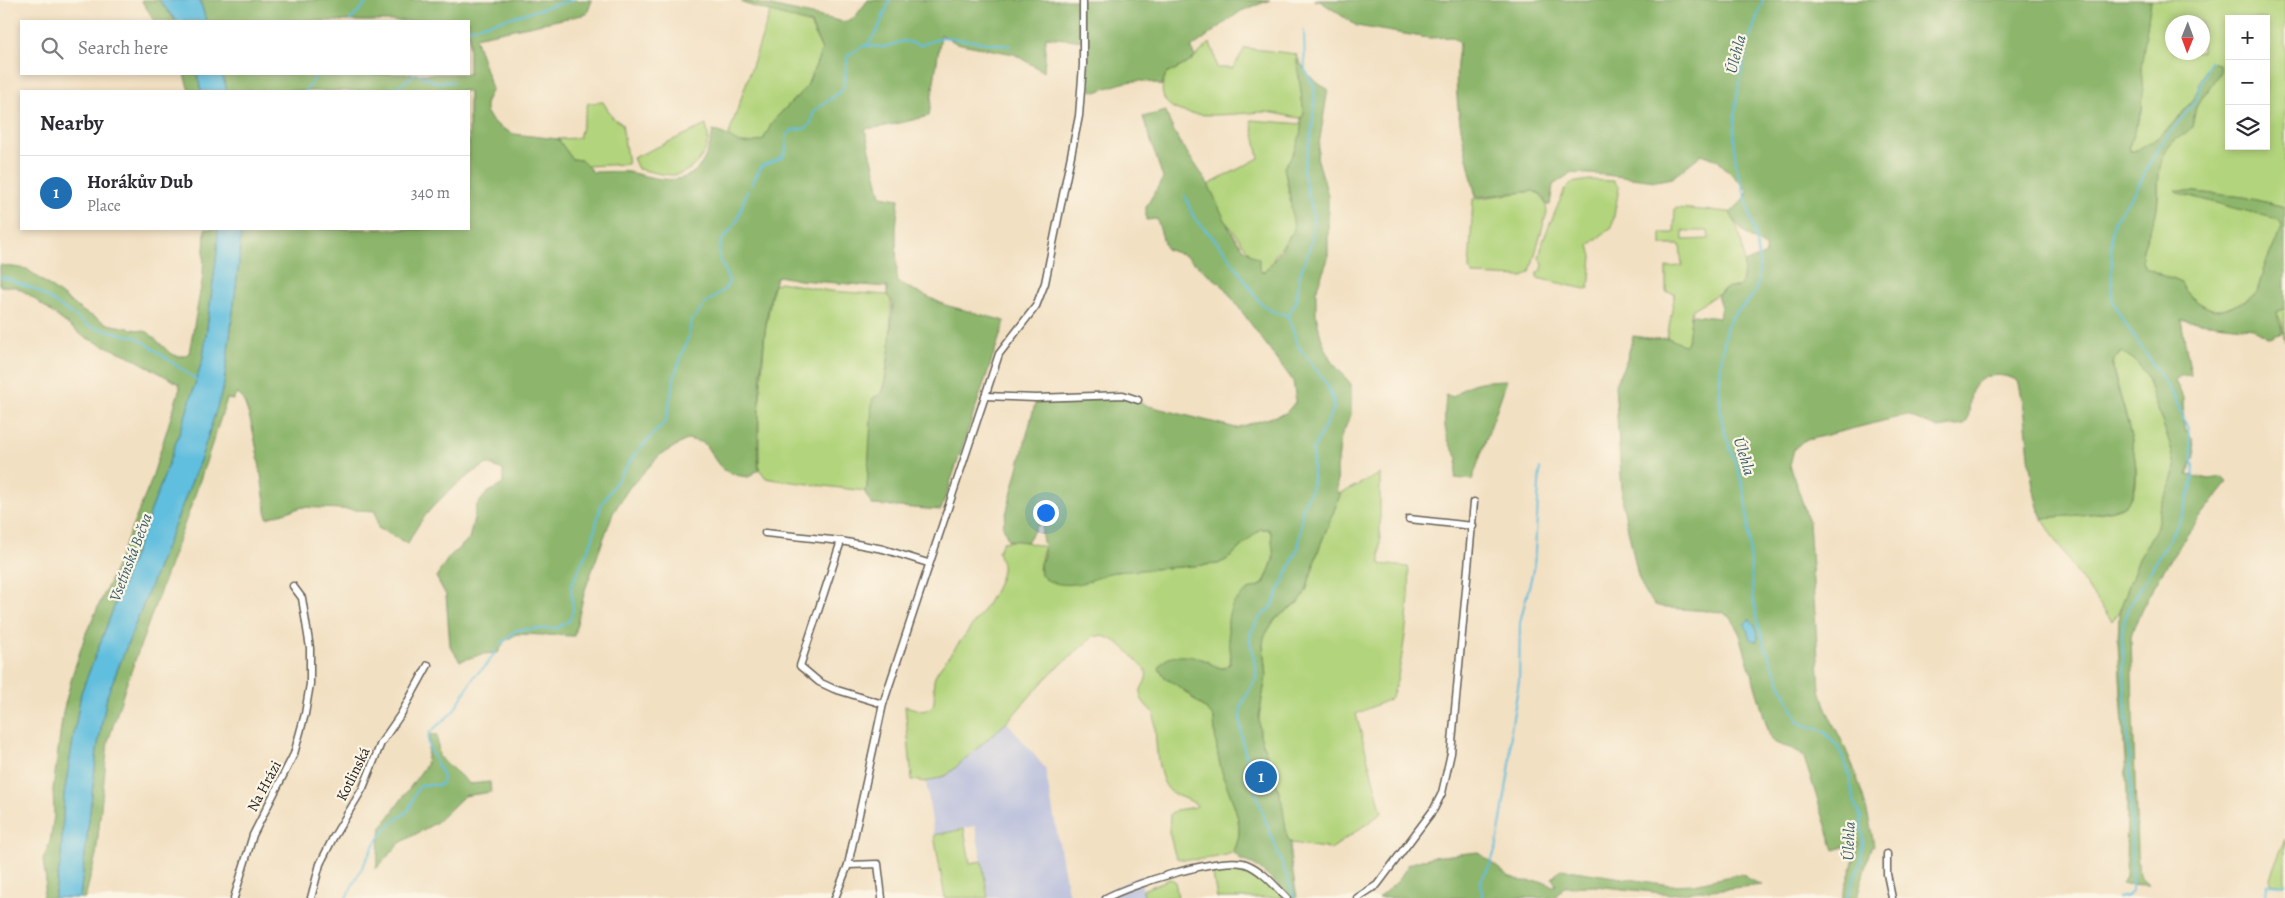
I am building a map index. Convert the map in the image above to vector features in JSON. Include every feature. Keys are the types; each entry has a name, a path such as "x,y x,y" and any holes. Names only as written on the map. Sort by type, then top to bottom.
{"street":[{"path":"834,898 848,865 883,704 999,354 1036,306 1045,283 1079,116 1083,65 1083,0"},
{"path":"985,396 1036,398 1123,395 1138,400"},
{"path":"1357,898 1377,885 1434,809 1442,793 1451,753 1474,502"},
{"path":"1409,519 1473,526"},
{"path":"765,533 841,540 883,549 928,564"},
{"path":"841,540 800,666 826,686 883,704"},
{"name":"Na Hrázi","path":"234,898 253,834 286,772 297,746 305,714 310,684 310,648 302,598 293,586"},
{"name":"Kotlinská","path":"311,898 320,864 363,788 382,743 401,714 428,664"},
{"path":"1887,854 1887,874 1892,898"},
{"path":"1106,898 1156,877 1231,862 1244,863 1253,867 1287,898"},
{"path":"848,865 878,864 882,898"}],"shaded area":[{"path":"1007,722 1045,768 1068,892 1071,898 989,898 975,826 934,835 926,782 947,774"},
{"path":"1140,876 1144,898 1097,898 1111,889"}],"green space":[{"path":"141,0 159,0 175,20 154,20"},
{"path":"200,0 592,0 587,14 475,37 492,89 486,101 486,111 492,121 514,134 558,139 572,159 581,160 593,172 628,172 674,179 684,177 698,168 707,152 713,131 740,143 753,143 763,140 773,121 807,86 822,50 811,24 742,3 743,0 845,22 855,17 868,0 1270,0 1241,11 1191,48 1195,57 1188,63 1166,74 1161,86 1144,81 1136,81 1096,92 1091,90 1086,41 1046,37 1044,72 1014,54 956,43 941,34 929,116 865,129 881,196 899,199 896,228 897,282 945,305 1005,321 941,510 872,505 864,491 867,488 872,402 873,398 881,395 885,387 890,346 893,303 887,295 887,287 799,280 778,276 768,309 764,337 759,400 759,469 749,477 732,474 718,464 704,443 688,439 660,455 629,488 613,513 585,590 574,636 516,634 504,642 498,653 483,654 460,661 450,646 446,595 436,577 449,557 469,539 477,505 487,493 503,484 503,470 487,464 464,479 431,509 414,532 408,544 378,528 375,511 303,507 267,518 257,451 248,414 238,394 233,400 227,399 195,495 125,688 108,742 96,855 85,898 80,898 97,750 107,696 201,458 224,385 240,254 241,230 470,230 470,90 227,90 222,75 470,75 470,20 206,20"},
{"path":"1314,0 2151,0 2141,69 2142,110 2129,146 2130,151 2150,143 2169,128 2198,90 2204,73 2211,62 2219,64 2220,72 2196,107 2192,127 2171,144 2165,153 2160,169 2157,209 2144,245 2142,261 2146,268 2181,283 2192,298 2204,306 2216,310 2229,308 2257,293 2264,267 2282,228 2281,223 2277,219 2178,193 2176,190 2244,197 2285,207 2285,308 2277,312 2282,333 2270,338 2252,328 2181,320 2191,375 2180,376 2175,381 2183,397 2184,429 2193,440 2195,456 2187,475 2209,479 2223,477 2228,482 2201,516 2159,577 2138,618 2131,637 2137,852 2139,876 2148,885 2122,884 2126,876 2127,794 2118,643 2119,612 2139,558 2157,527 2160,509 2174,476 2175,466 2170,444 2145,373 2136,361 2122,352 2115,357 2113,364 2114,376 2131,436 2136,472 2135,487 2130,499 2121,507 2113,510 2042,518 2030,468 2025,415 2018,381 2005,376 1991,376 1979,381 1971,394 1968,419 1964,424 1938,428 1907,415 1803,441 1794,449 1790,465 1809,522 1820,689 1828,713 1855,773 1866,809 1874,846 1871,847 1857,898 1842,898 1859,843 1834,850 1804,758 1797,751 1771,740 1740,635 1732,619 1722,612 1666,608 1655,605 1645,593 1638,576 1623,506 1615,385 1627,359 1633,336 1655,339 1668,338 1684,345 1688,342 1691,316 1719,318 1721,307 1717,295 1729,287 1739,287 1743,280 1744,263 1766,254 1765,247 1745,233 1730,213 1746,197 1747,190 1717,160 1702,154 1672,178 1656,181 1571,173 1553,185 1550,205 1547,205 1541,195 1533,191 1476,197 1463,140 1457,101 1456,81 1460,43 1452,37 1428,38 1357,26 1320,1"},
{"path":"2151,0 2285,0 2285,207 2244,197 2176,190 2178,193 2277,219 2281,223 2282,228 2264,267 2257,293 2240,303 2222,310 2204,306 2192,298 2181,283 2146,268 2142,261 2144,245 2157,207 2162,158 2173,140 2192,127 2196,107 2201,98 2208,92 2214,62 2207,67 2196,94 2176,120 2147,145 2138,150 2130,151 2130,141 2142,111 2141,74"},
{"path":"771,10 810,24 822,50 807,86 773,121 763,140 741,143 728,137"},
{"path":"1210,43 1217,68 1233,68 1245,48 1296,54 1304,114 1301,118 1263,112 1214,115 1195,114 1179,110 1167,103 1162,91 1166,74 1188,63"},
{"path":"1296,54 1309,74 1328,89 1317,157 1328,195 1328,259 1316,291 1316,315 1321,337 1331,361 1351,384 1351,415 1341,437 1337,469 1338,493 1341,493 1318,551 1306,591 1300,601 1275,619 1264,637 1263,645 1266,677 1259,716 1260,735 1282,802 1287,837 1291,843 1290,855 1297,898 1293,898 1255,865 1241,860 1233,852 1237,843 1239,823 1219,761 1214,718 1184,690 1164,677 1159,669 1166,660 1177,656 1190,656 1202,659 1221,668 1230,664 1228,620 1230,612 1233,604 1240,597 1251,589 1264,584 1274,558 1271,532 1268,529 1260,529 1228,559 1218,564 1115,572 1083,583 1064,584 1051,582 1041,575 1040,563 1044,554 1043,523 1037,526 1027,542 1008,540 1003,526 1036,400 1050,402 1123,397 1149,406 1236,428 1286,413 1296,401 1293,381 1223,286 1186,256 1166,249 1157,219 1146,220 1146,207 1163,178 1143,117 1166,111 1169,121 1184,149 1208,184 1234,236 1241,246 1259,259 1259,270 1263,272 1274,260 1294,230 1284,167 1292,156 1297,144 1301,131 1301,118 1304,114"},
{"path":"184,75 197,75 201,90 189,90"},
{"path":"603,102 613,118 622,124 628,164 587,166 581,160 572,159 558,139 579,138 588,103"},
{"path":"1251,120 1302,124 1299,141 1284,167 1294,218 1294,231 1275,255 1271,265 1263,272 1259,270 1258,264 1222,216 1208,185 1259,158"},
{"path":"706,125 708,141 704,153 696,164 685,172 673,175 638,169 633,158"},
{"path":"1589,180 1614,181 1619,188 1612,227 1589,245 1592,257 1589,288 1585,289 1537,278 1537,273 1542,270 1543,263 1539,258 1544,238 1565,189 1571,183"},
{"path":"1533,191 1543,198 1547,212 1530,272 1523,277 1473,275 1469,269 1473,199"},
{"path":"1675,208 1730,212 1738,229 1744,256 1742,284 1739,287 1729,287 1692,310 1688,342 1684,345 1667,338 1675,293 1666,292 1666,267 1682,266 1680,245 1661,245 1661,233 1674,233","holes":["1683,231 1708,231 1709,239 1683,240"]},
{"path":"205,230 218,230 217,252 203,358 163,479 81,693 64,795 61,859 54,898 42,898 46,882 43,860 50,842 54,816 53,789 63,712 73,673 86,633 150,484 180,388 179,384 129,356 84,337 16,287 0,286 0,265 27,269 84,312 108,324 148,332 170,353 177,356 184,356 189,353 203,276"},
{"path":"780,282 829,291 887,295 891,299 890,346 883,391 873,398 867,488 864,491 766,478 759,469 759,413 765,333 773,286"},
{"path":"2285,308 2285,341 2282,322 2277,312"},
{"path":"2122,352 2136,361 2145,373 2170,444 2175,466 2174,476 2160,509 2157,527 2139,558 2119,612 2112,621 2074,569 2042,518 2115,510 2124,506 2134,493 2136,467 2134,450 2113,369 2114,360"},
{"path":"1507,380 1472,480 1455,478 1458,458 1449,442 1445,428 1446,395 1454,397 1465,387 1478,382"},
{"path":"1380,474 1380,564 1408,567 1409,577 1408,613 1402,657 1394,691 1390,699 1356,714 1382,813 1331,849 1291,843 1287,837 1279,791 1260,735 1259,716 1266,677 1264,637 1275,619 1300,601 1306,591 1318,551 1341,493"},
{"path":"1260,529 1268,529 1272,536 1274,543 1273,557 1263,584 1247,591 1233,605 1230,664 1221,668 1202,659 1186,658 1174,659 1160,665 1178,685 1214,718 1219,761 1239,823 1237,843 1233,852 1214,858 1197,859 1182,859 1177,858 1175,855 1169,832 1170,814 1176,810 1196,807 1197,805 1175,795 1164,783 1157,753 1154,713 1146,705 1140,694 1145,681 1146,670 1117,642 1103,636 1094,636 1048,676 1007,722 947,775 926,782 912,780 905,706 924,711 933,706 934,681 937,672 985,608 999,581 1002,568 998,552 1003,542 1019,540 1044,547 1039,569 1045,579 1090,581 1102,574 1115,572 1218,564 1228,559"},
{"path":"430,734 437,735 439,757 470,784 490,782 491,792 464,796 437,822 400,843 376,869 381,828 426,765"},
{"path":"964,829 970,863 982,861 988,898 945,898 934,835"},
{"path":"2285,839 2285,885 2271,883 2270,878"},
{"path":"1478,852 1508,876 1522,881 1546,882 1552,887 1556,885 1552,878 1561,869 1670,885 1694,884 1739,874 1745,875 1750,880 1763,885 1671,894 1595,886 1564,887 1554,898 1378,898 1397,882 1409,864 1431,857"},
{"path":"1240,866 1255,873 1284,898 1217,898 1213,875 1214,869"},
{"path":"1170,879 1175,881 1178,898 1144,898 1143,890"}],"water":[{"path":"159,0 200,0 206,20 175,20"},
{"path":"197,75 222,75 227,90 201,90"},
{"path":"218,230 241,230 240,254 224,385 201,458 107,696 97,750 80,898 54,898 61,859 64,795 81,693 186,414 203,358 217,252"},
{"path":"1749,619 1757,629 1757,642 1750,639 1745,624"}],"waterway":[{"path":"351,20 369,0"},
{"path":"470,29 573,0"},
{"path":"751,185 762,166 783,157 786,150 787,135 792,130 807,128 811,123 814,111 840,92 844,86 848,55 869,43 878,29 890,0"},
{"name":"Úlehla","path":"1763,0 1744,59 1736,100 1734,142 1736,166 1758,252 1759,274 1754,293 1732,317 1725,334 1720,388 1722,421 1744,493 1748,520 1754,602 1766,649 1799,723 1824,731 1839,749 1848,770 1854,800 1861,818 1863,841 1861,861 1847,898"},
{"path":"1288,316 1296,302 1300,274 1311,244 1313,228 1313,214 1303,171 1312,131 1315,96 1314,85 1305,70 1304,31"},
{"path":"866,46 885,47 903,41 921,45 943,37 1010,46"},
{"path":"2118,898 2127,896 2132,890 2131,793 2122,634 2124,622 2129,608 2182,517 2191,489 2194,466 2188,429 2174,396 2123,320 2112,299 2111,233 2115,219 2134,194 2158,148 2194,103 2210,60"},
{"path":"307,90 316,75"},
{"path":"389,90 399,86 414,75"},
{"path":"420,75 436,82 454,82"},
{"path":"500,645 516,630 557,628 570,620 573,610 571,586 592,541 601,505 634,455 666,421 675,374 689,335 691,322 705,304 726,288 729,281 720,259 719,251 721,242 737,221 747,191"},
{"path":"1185,196 1193,216 1224,250 1259,301 1269,310 1288,316 1298,346 1326,383 1332,396 1334,408 1313,450 1313,484 1302,510 1299,546 1272,606 1259,619 1251,632 1250,642 1256,668 1256,678 1241,706 1240,718 1242,742 1259,803 1295,898"},
{"path":"0,277 36,290 89,326 138,338 197,380"},
{"path":"1482,898 1481,880 1490,865 1497,845 1510,764 1511,730 1519,681 1520,622 1534,567 1540,469"},
{"path":"346,898 374,845 387,827 409,810 417,789 422,785 440,785 443,781 440,769 429,746 429,733 453,712 475,675 485,667 496,651"},
{"path":"2264,898 2268,884 2285,885"}],"place":[{"name":"Horákův Dub","path":"1261,777"}],"water label":[{"name":"Vsetínská Bečva","path":"130,557"}]}
